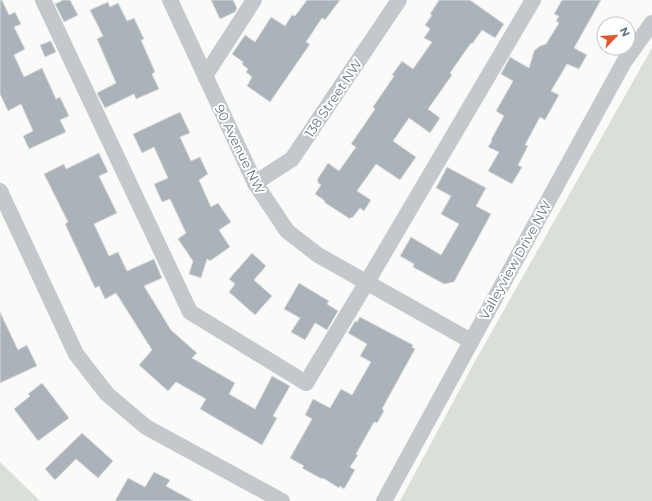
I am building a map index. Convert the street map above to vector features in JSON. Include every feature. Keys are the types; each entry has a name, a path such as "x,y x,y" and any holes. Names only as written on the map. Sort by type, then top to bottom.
{"street":[{"path":"43,0 190,312 306,383 533,0"},
{"name":"90 Avenue NW","path":"170,0 255,183 287,231 318,255 471,341"},
{"path":"205,76 254,0"},
{"name":"138 Street NW","path":"255,183 292,159 399,0"},
{"name":"Valleyview Drive NW","path":"384,501 624,62 652,23"},
{"path":"0,191 76,354 107,394 146,427 282,501"}],"shaded area":[{"path":"652,48 652,501 400,501 474,363"},
{"path":"0,462 40,501 0,501"}],"building":[{"path":"0,0 2,0 9,15 15,12 21,24 14,27 25,49 14,55 24,77 42,68 56,99 60,97 69,116 60,120 66,132 29,149 23,136 33,131 21,104 8,111 0,94"},
{"path":"63,0 70,0 78,15 64,22 55,4"},
{"path":"211,0 233,0 237,8 235,12 220,19"},
{"path":"307,0 340,0 325,20 322,18 306,42 310,44 270,102 247,86 252,77 246,72 248,69 242,64 243,62 232,54 245,35 255,42 271,17 285,26 292,15 295,16"},
{"path":"439,0 470,0 504,24 495,38 482,30 450,73 452,75 428,109 440,118 430,133 409,118 393,141 416,157 400,180 376,164 357,191 371,200 364,211 360,208 350,219 324,202 325,201 315,194 321,185 317,180 328,163 339,171 356,147 351,144 375,109 373,107 394,76 392,75 402,61 413,69 432,42 424,38 430,29 425,25 432,15 430,14"},
{"path":"562,0 601,0 574,48 587,55 579,69 567,64 551,91 559,95 545,120 540,117 525,145 528,146 518,165 522,167 512,184 488,171 499,152 488,147 504,116 496,111 513,81 501,74 510,57 529,68 534,51 540,46 546,44 559,23 556,21 559,16 554,14"},
{"path":"108,2 110,7 118,3 127,21 134,18 144,39 141,40 155,72 152,74 159,89 136,99 134,94 105,108 97,93 116,83 97,39 103,36 90,10"},
{"path":"51,41 56,52 45,57 40,45"},
{"path":"180,112 190,133 180,137 191,161 200,157 208,174 199,180 211,207 218,203 231,222 219,230 230,247 210,261 207,259 201,278 189,274 193,261 178,239 186,233 170,199 162,202 154,184 168,178 154,147 142,153 133,134"},
{"path":"99,153 108,172 99,176 117,213 94,224 109,256 118,252 127,271 154,259 162,278 144,286 171,330 197,353 192,358 235,383 229,394 255,409 272,376 290,386 273,416 277,418 262,445 200,409 206,399 176,382 168,391 139,365 152,350 116,293 105,299 99,286 95,288 65,224 68,222 44,174 64,164 66,169"},
{"path":"447,167 486,188 476,206 491,214 454,282 444,284 413,267 414,264 400,256 411,237 441,255 459,224 441,214 451,196 436,188"},
{"path":"252,253 266,266 254,280 272,296 255,315 229,292 235,284 229,279"},
{"path":"299,283 329,301 327,304 338,311 327,330 315,323 305,340 291,332 300,318 284,309"},
{"path":"0,312 18,350 27,345 37,366 0,383"},
{"path":"360,317 413,345 412,347 415,349 382,409 384,411 377,423 374,422 356,454 358,455 350,467 355,470 344,489 340,486 339,488 302,468 304,466 290,458 312,419 305,415 313,399 330,408 341,389 352,395 371,362 360,356 367,344 348,333 355,321 357,322"},
{"path":"42,383 69,418 38,441 14,409 30,396 28,394"},
{"path":"82,433 113,461 98,478 76,459 55,480 45,469"},
{"path":"154,472 170,480 166,486 193,501 115,501 128,478 145,487"}]}
